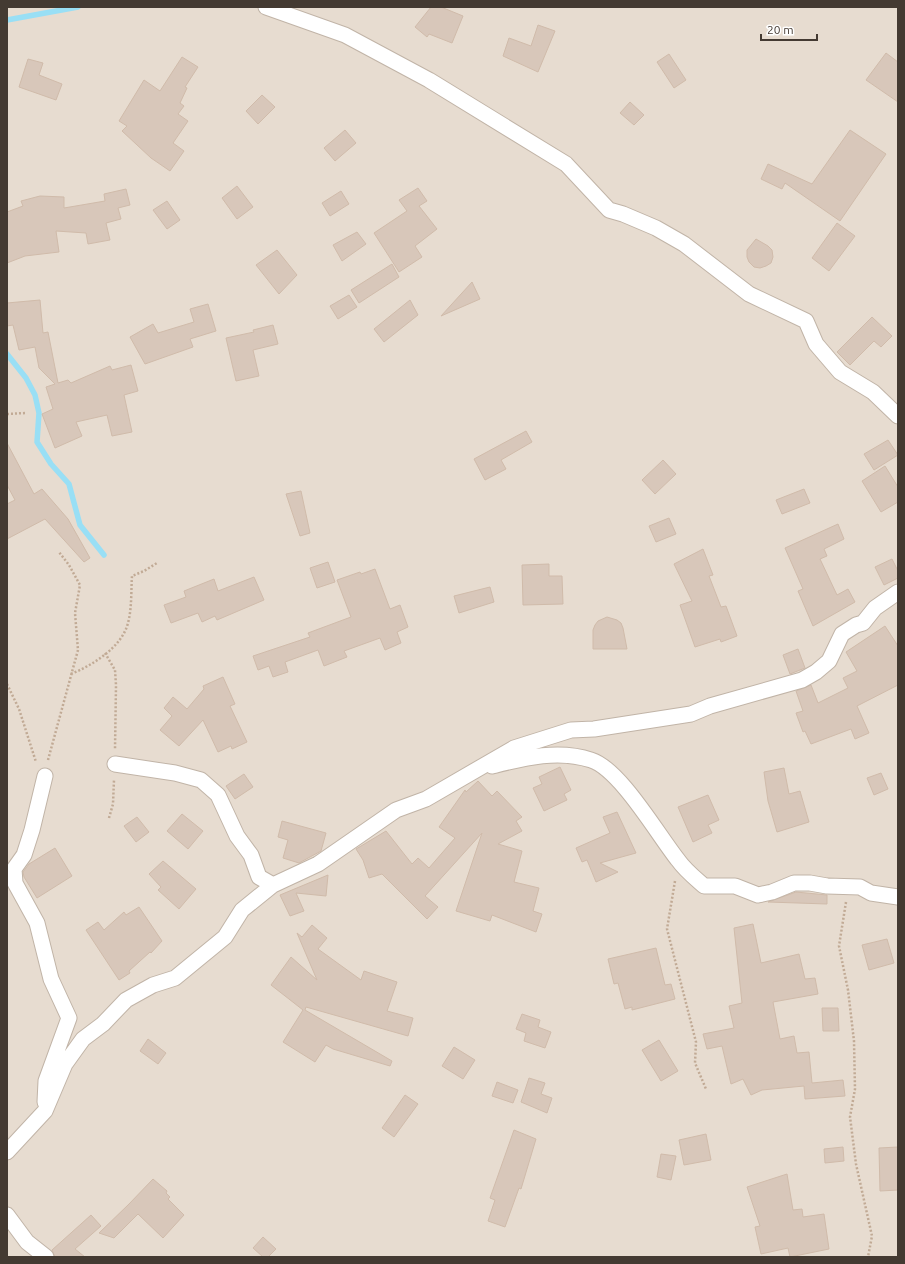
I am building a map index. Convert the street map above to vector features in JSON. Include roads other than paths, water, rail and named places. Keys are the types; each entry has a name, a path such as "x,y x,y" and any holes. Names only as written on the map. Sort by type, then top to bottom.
{"street":[{"path":"266,7 345,35 429,80 566,164 609,210 623,214 661,231 684,244 750,294 806,321 816,344 840,372 873,392 898,416"},
{"path":"7,1152 44,1111 65,1064 83,1039 103,1024 126,1000 153,985 174,978 225,938 242,910 273,885 318,864 396,810 426,799 470,772 514,748 571,730 594,729 691,714 710,706 802,680 816,672 829,661 842,634 856,625 863,624 875,608 898,592"},
{"path":"470,772 530,756 571,755 592,760 610,771 655,827 679,861 704,886 735,886 758,895 772,892 794,883 848,886 860,887 871,893 898,897"},
{"path":"115,764 175,773 201,780 218,795 237,836 251,855 259,876 273,885"},
{"path":"44,780 32,830 24,855 14,869 15,883 37,923 51,979 69,1018 46,1081 44,1111"},
{"path":"7,1215 27,1242 46,1257"}],"waterway":[{"path":"7,20 78,7"},
{"path":"7,354 26,378 35,395 39,413 37,442 51,464 69,484 80,525 104,555"}]}
